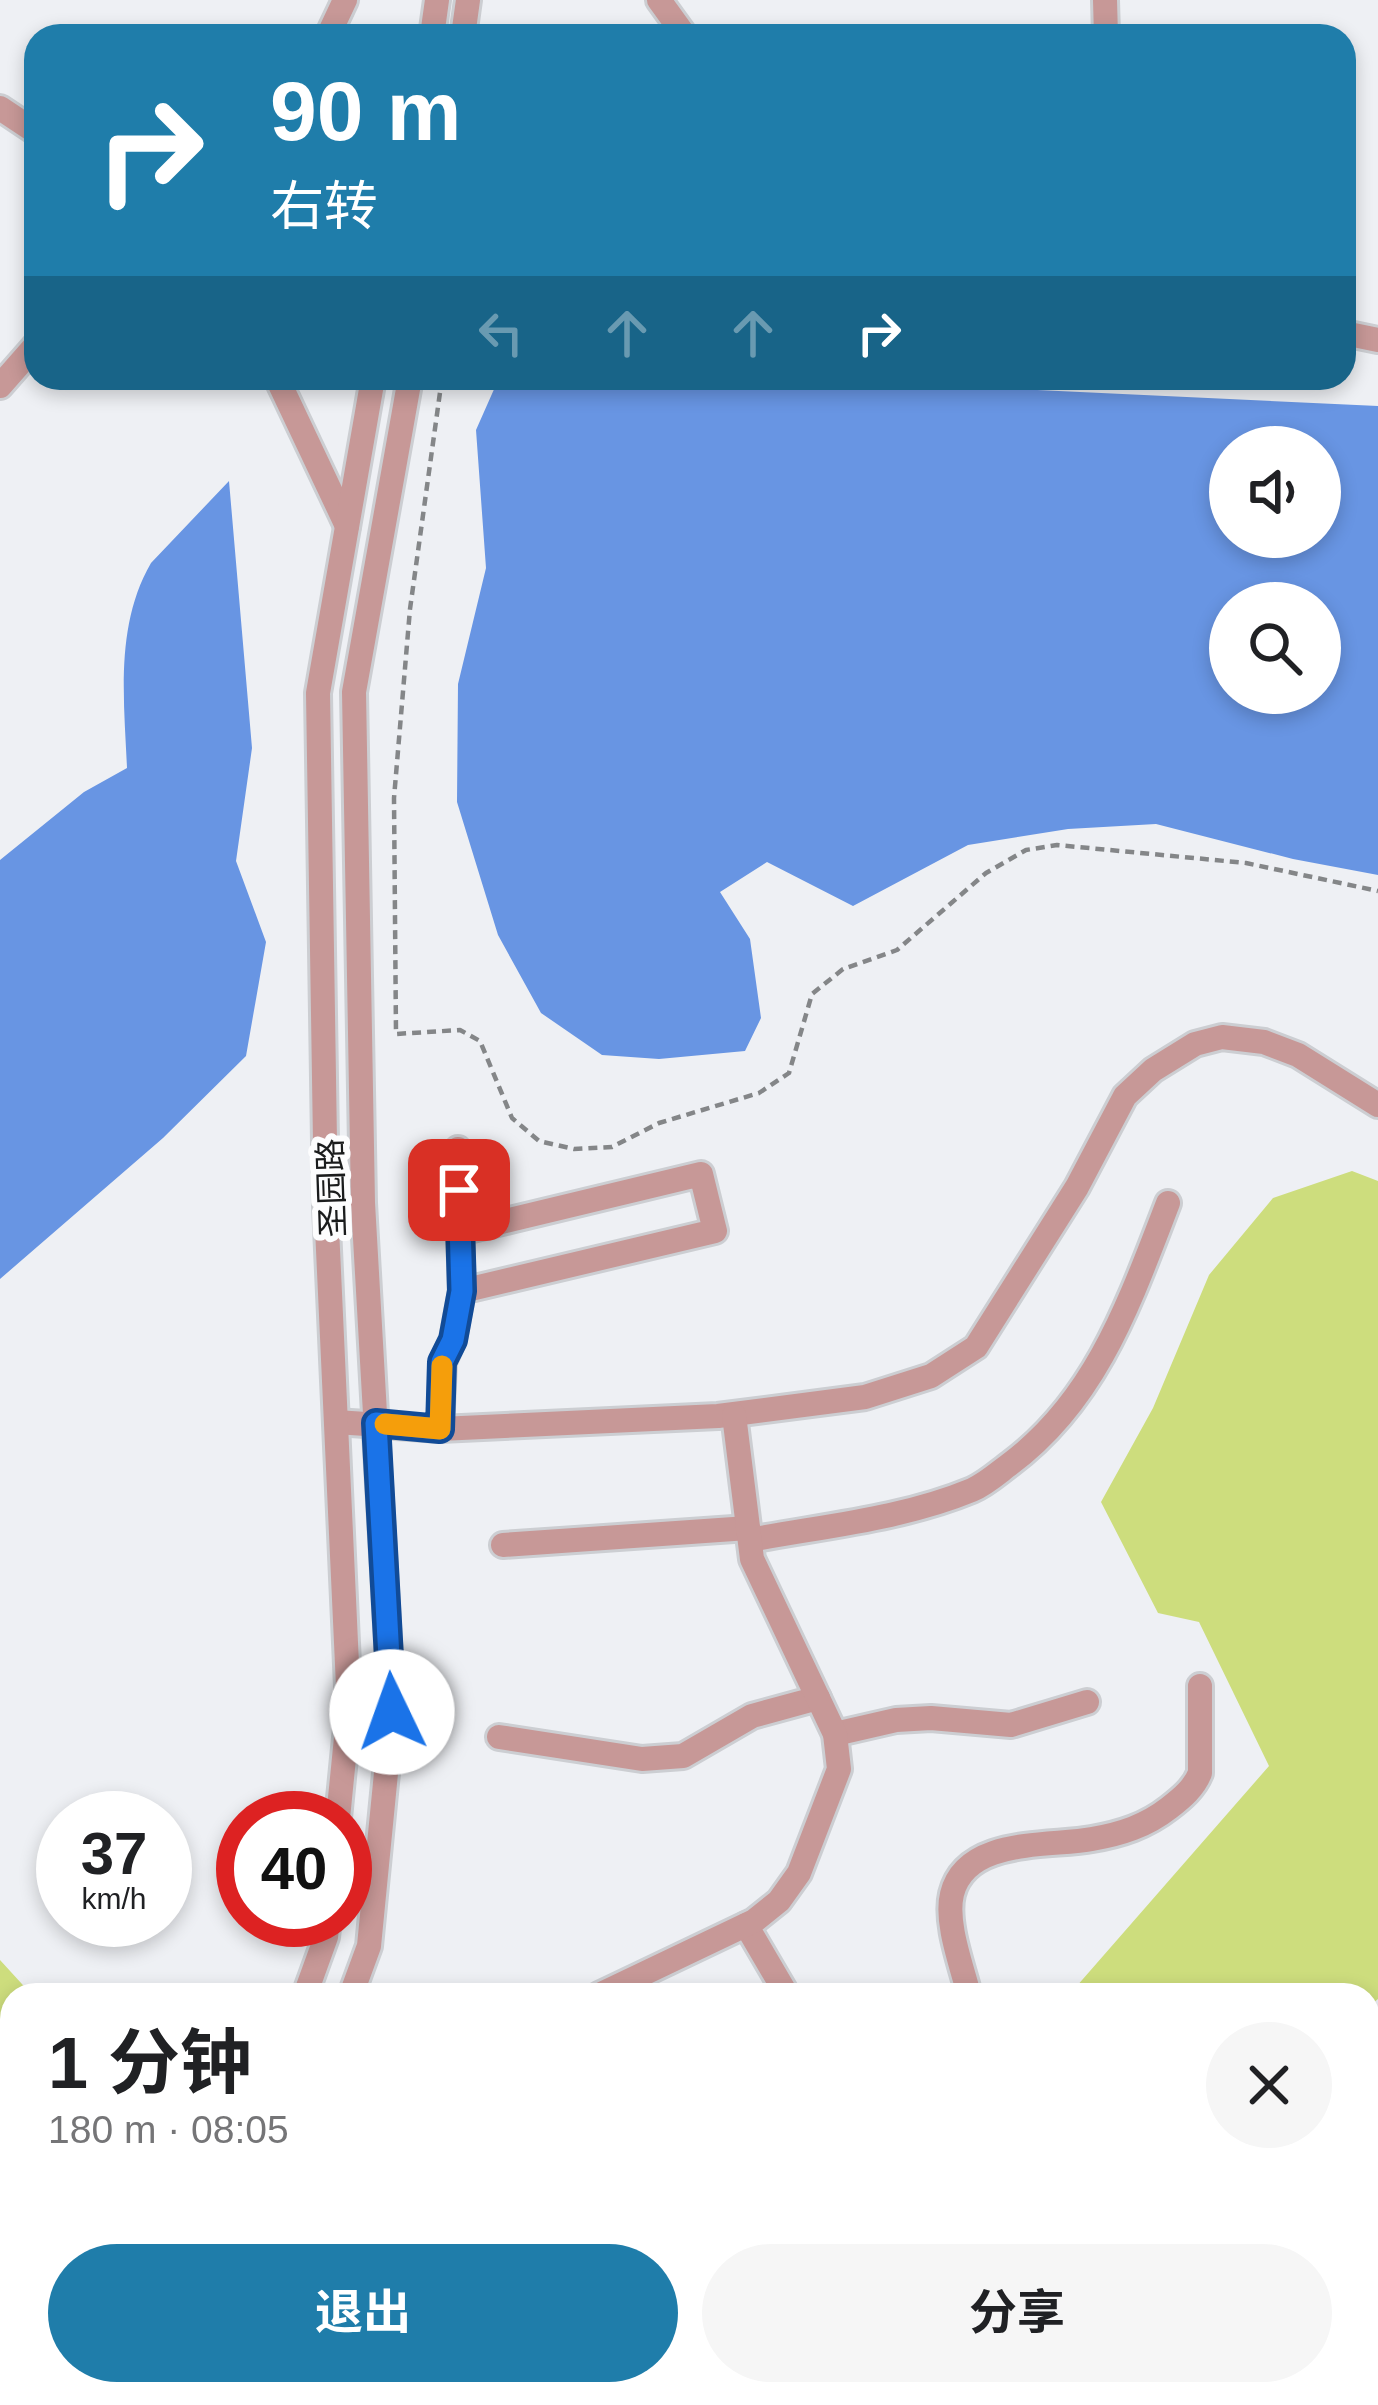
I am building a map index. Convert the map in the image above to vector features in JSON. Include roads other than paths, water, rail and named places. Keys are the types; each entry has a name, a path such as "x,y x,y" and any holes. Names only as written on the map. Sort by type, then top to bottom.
{"street":[{"path":"0,386 24,359"},
{"path":"283,390 347,526"},
{"name":"圣园路","path":"341,1791 350,1708 326,1182 318,693 371,390"},
{"name":"圣园路","path":"355,1983 369,1946 392,1712 363,1203 354,692 408,390"},
{"path":"336,1422 440,1429 734,1415 865,1397 931,1376 976,1347 1077,1187 1125,1096 1153,1070 1195,1044 1222,1037 1264,1042 1298,1055 1378,1105"},
{"path":"440,1429 442,1362 453,1340 462,1291 458,1150"},
{"path":"460,1232 701,1174 715,1231 462,1291"},
{"path":"503,1545 749,1534 908,1511 977,1488 1040,1442 1089,1382 1122,1323 1168,1203"},
{"path":"624,1983 746,1925 778,1901 799,1873 839,1769 836,1734 764,1588 749,1534 734,1415"},
{"path":"966,1983 951,1912 952,1890 991,1853 1116,1834 1148,1824 1175,1804 1196,1784 1200,1773 1200,1686"},
{"path":"499,1737 642,1760 682,1756 752,1716 818,1698"},
{"path":"836,1734 913,1719 1011,1725 1087,1702"},
{"path":"746,1925 780,1983"},
{"path":"309,1983 322,1947"}],"water":[{"path":"494,390 1040,390 1378,406 1378,875 1156,824 1068,829 968,845 853,906 767,862 720,892 750,939 761,1018 745,1051 659,1059 602,1055 541,1013 498,935 457,802 458,684 486,568 476,430"},
{"path":"229,481 252,748 236,861 266,942 246,1056 163,1138 0,1279 0,860 84,792 127,768 124,663 140,587 151,563"}]}
